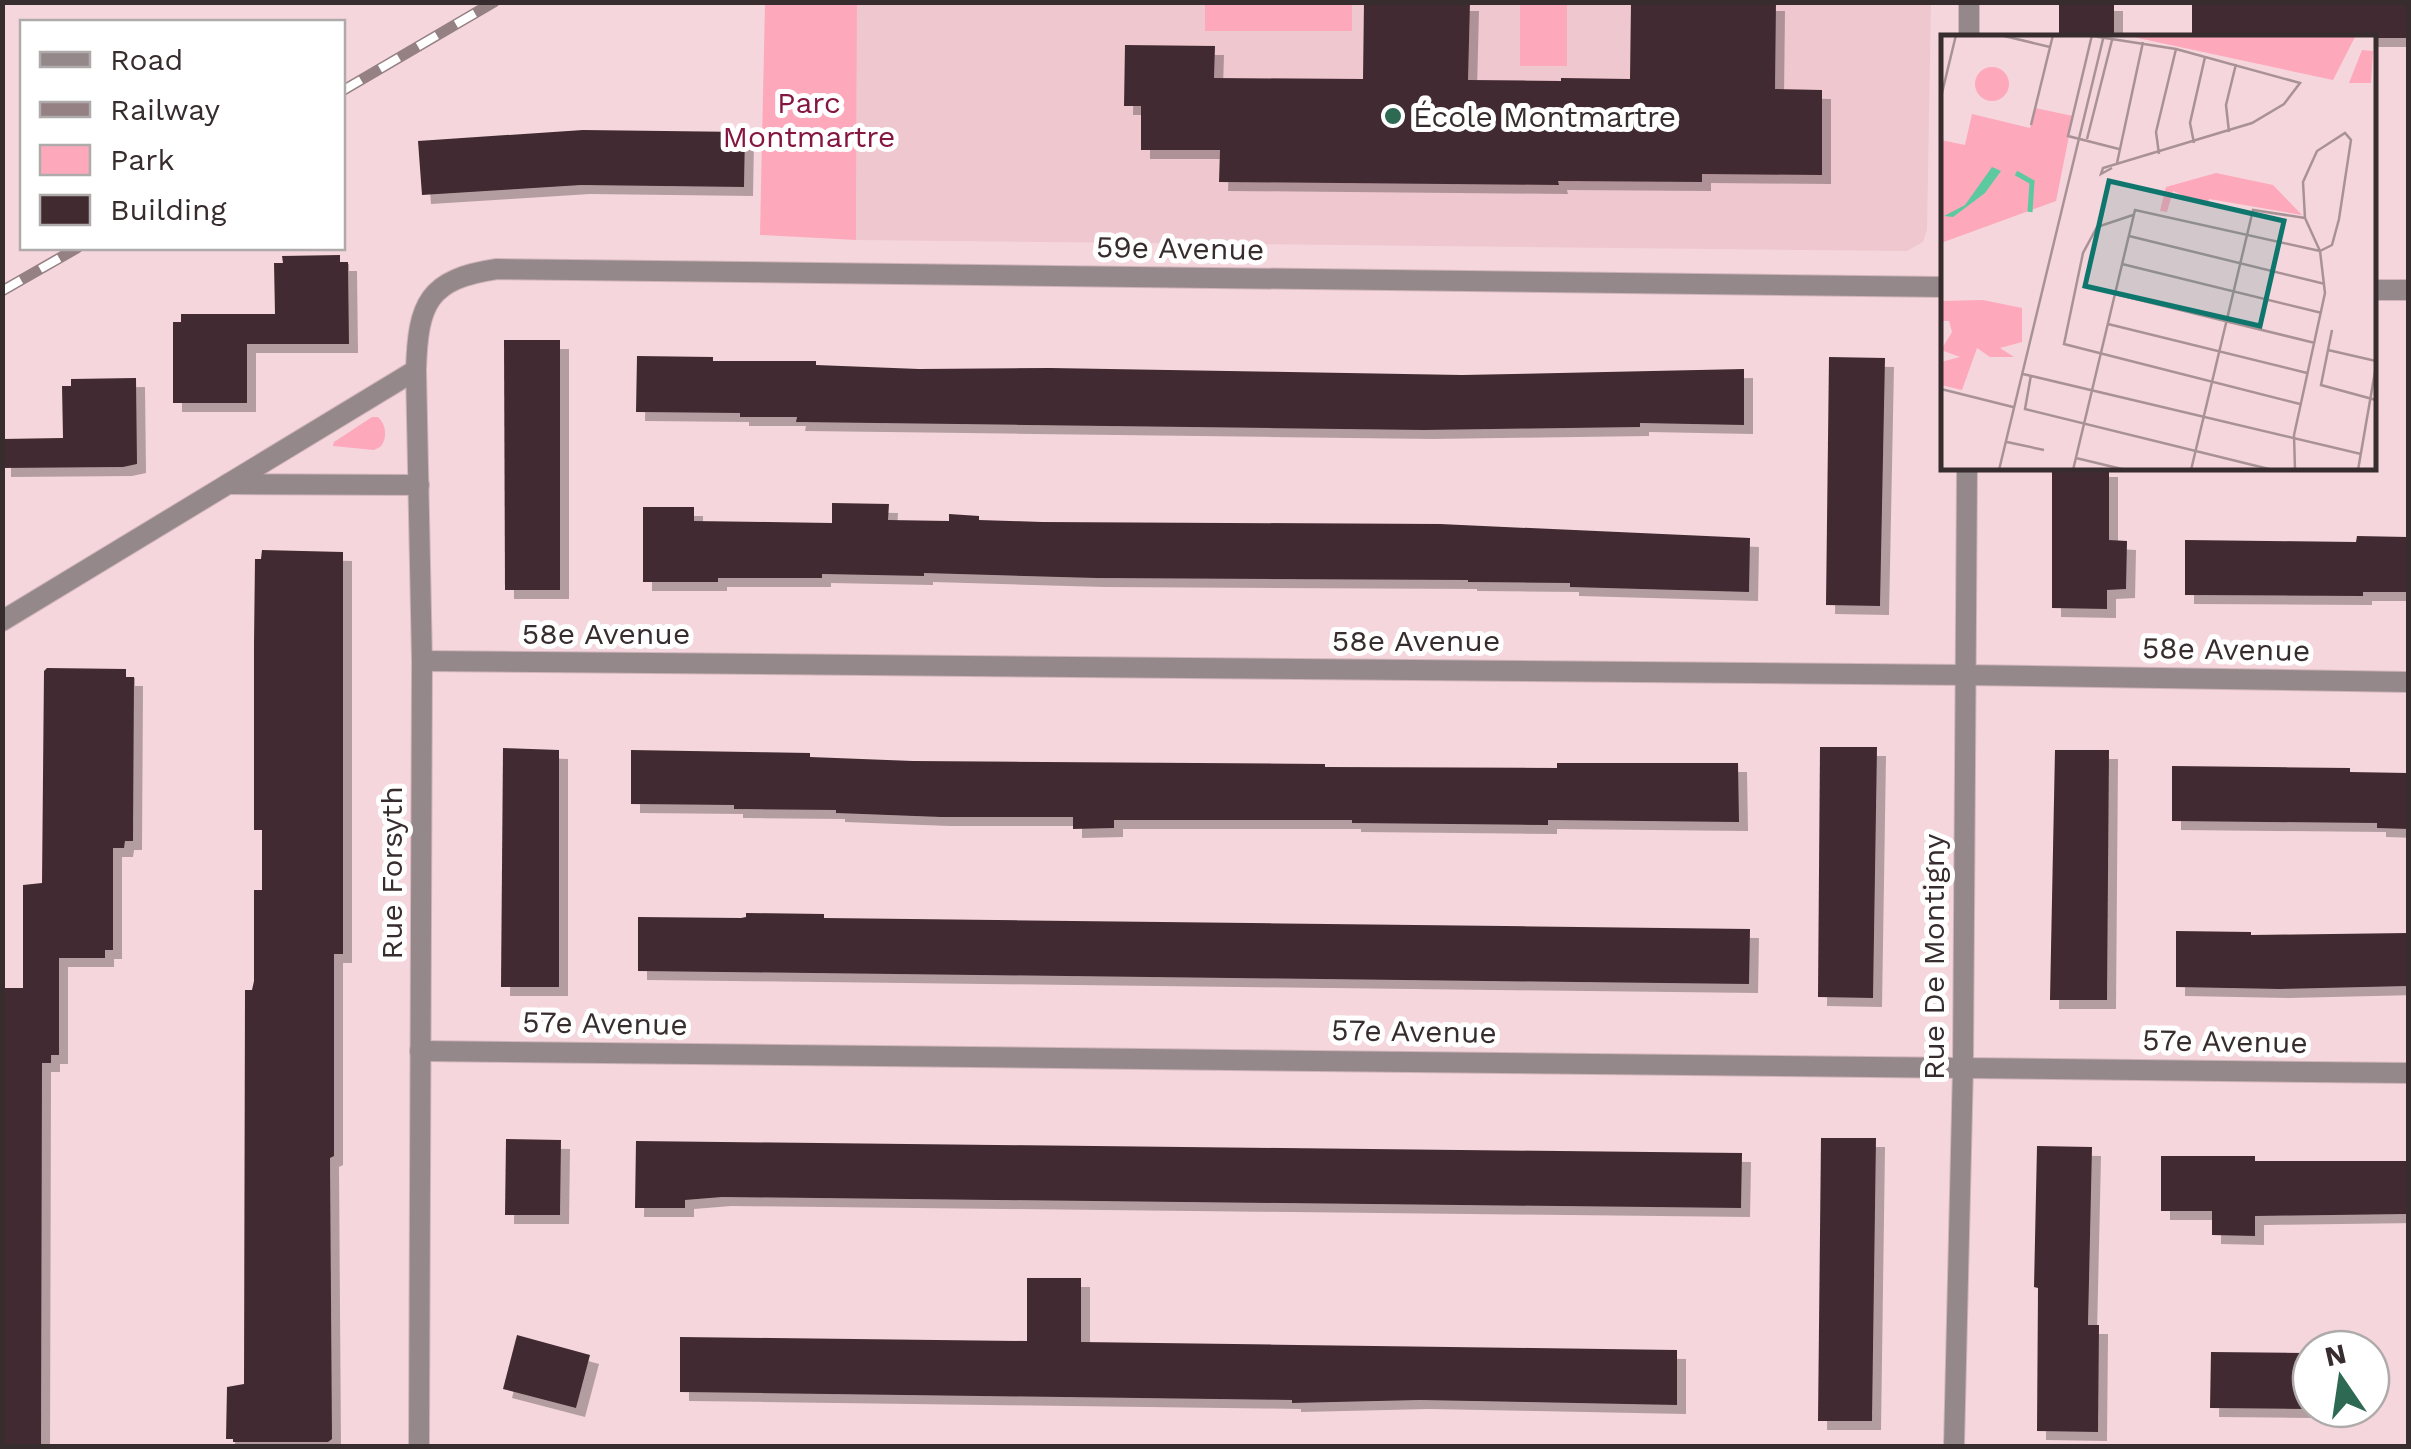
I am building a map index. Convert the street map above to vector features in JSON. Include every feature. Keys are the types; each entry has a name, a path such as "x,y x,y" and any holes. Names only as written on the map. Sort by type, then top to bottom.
{"street":[{"path":"1969,2 1969,35"},
{"name":"59e Avenue","path":"427,302 445,284 468,274 498,269 1941,287"},
{"path":"2376,290 2408,290"},
{"name":"Rue Forsyth","path":"419,1446 422,661 416,370 417,336 427,302"},
{"path":"2,621 416,370"},
{"name":"Rue De Montigny","path":"1954,1446 1963,1067 1967,470"},
{"path":"226,484 418,485"},
{"name":"58e Avenue","path":"422,661 2408,682"},
{"name":"57e Avenue","path":"420,1050 2408,1073"}],"shaded area":[{"name":"École Montmartre","path":"857,3 1931,3 1927,230 1923,242 1907,251 856,240"}],"green space":[{"name":"Parc Montmartre","path":"765,3 857,3 856,240 760,235"},
{"path":"1205,3 1352,3 1352,31 1205,31"},
{"path":"1520,3 1567,3 1567,66 1520,66"},
{"path":"378,417 384,427 380,447 374,450 333,446 334,442"}],"building":[{"path":"1364,2 1470,2 1468,80 1561,81 1630,79 1631,2 1776,2 1775,89 1822,90 1822,175 1702,174 1702,182 1558,181 1559,185 1219,182 1220,150 1141,150 1141,106 1124,106 1125,45 1215,46 1214,78 1363,79"},
{"path":"2059,2 2114,2 2114,35 2059,35"},
{"path":"2192,2 2408,2 2408,38 2192,35"},
{"path":"583,130 745,132 744,187 581,185 422,195 418,141"},
{"path":"340,255 340,262 348,262 349,344 247,344 247,403 173,403 173,322 181,322 181,314 275,314 274,263 283,263 282,256"},
{"path":"504,340 560,340 560,590 505,590"},
{"path":"637,356 816,361 816,365 919,369 1462,375 1744,369 1744,425 1640,423 1640,427 1424,430 796,422 797,417 740,417 740,413 636,412"},
{"path":"1829,357 1885,358 1880,606 1826,605"},
{"path":"136,378 137,464 2,468 2,439 63,438 62,386 71,386 71,379"},
{"path":"2052,470 2109,470 2109,540 2127,541 2126,589 2107,590 2107,609 2052,608"},
{"path":"832,503 889,504 888,520 949,521 949,514 979,516 979,520 1042,522 1440,524 1750,538 1749,592 1468,580 924,573 643,582 643,507 694,507 694,521 832,523"},
{"path":"2357,536 2408,537 2408,592 2363,592 2363,596 2185,595 2185,540 2356,542"},
{"path":"262,550 343,552 343,954 334,954 334,1156 330,1158 332,1439 328,1442 226,1439 227,1387 244,1384 245,990 252,990 254,981 254,890 262,890 262,830 254,830 254,643 255,559 261,559"},
{"path":"47,668 126,669 126,677 134,677 133,841 125,841 124,848 113,848 113,950 105,950 105,958 59,958 59,1055 51,1055 51,1063 42,1063 41,1446 2,1446 2,988 23,988 23,885 42,883"},
{"path":"1820,747 1877,747 1873,998 1818,997"},
{"path":"503,748 559,750 559,987 501,987"},
{"path":"631,750 810,753 810,757 913,761 1325,767 1557,768 1557,763 1738,763 1739,822 1548,820 1548,825 1114,820 1114,828 1073,829 1073,817 941,817 734,809 734,805 631,804"},
{"path":"2055,750 2109,750 2107,1000 2050,1000"},
{"path":"2172,766 2350,768 2350,772 2408,773 2408,829 2377,828 2377,823 2172,821"},
{"path":"746,913 824,914 824,918 1750,929 1749,984 638,971 638,917 741,918"},
{"path":"2176,931 2251,935 2408,933 2408,986 2176,987"},
{"path":"1821,1138 1876,1138 1872,1421 1818,1421"},
{"path":"506,1139 561,1140 560,1215 505,1215"},
{"path":"636,1141 1742,1153 1741,1208 722,1197 685,1200 685,1208 635,1208"},
{"path":"2037,1146 2092,1147 2088,1325 2099,1325 2098,1432 2037,1431"},
{"path":"2161,1156 2255,1156 2255,1161 2408,1161 2408,1214 2255,1216 2255,1236 2212,1235 2212,1211 2161,1211"},
{"path":"1027,1278 1081,1278 1081,1342 1677,1350 1677,1405 1420,1400 1292,1403 680,1392 680,1337 1027,1341"},
{"path":"517,1335 590,1355 576,1408 503,1389"},
{"path":"2211,1352 2291,1353 2291,1409 2210,1408"}],"railway":[{"path":"345,89 494,2"},
{"path":"2,291 74,250"}],"place":[{"name":"École Montmartre","path":"1393,116"}]}
